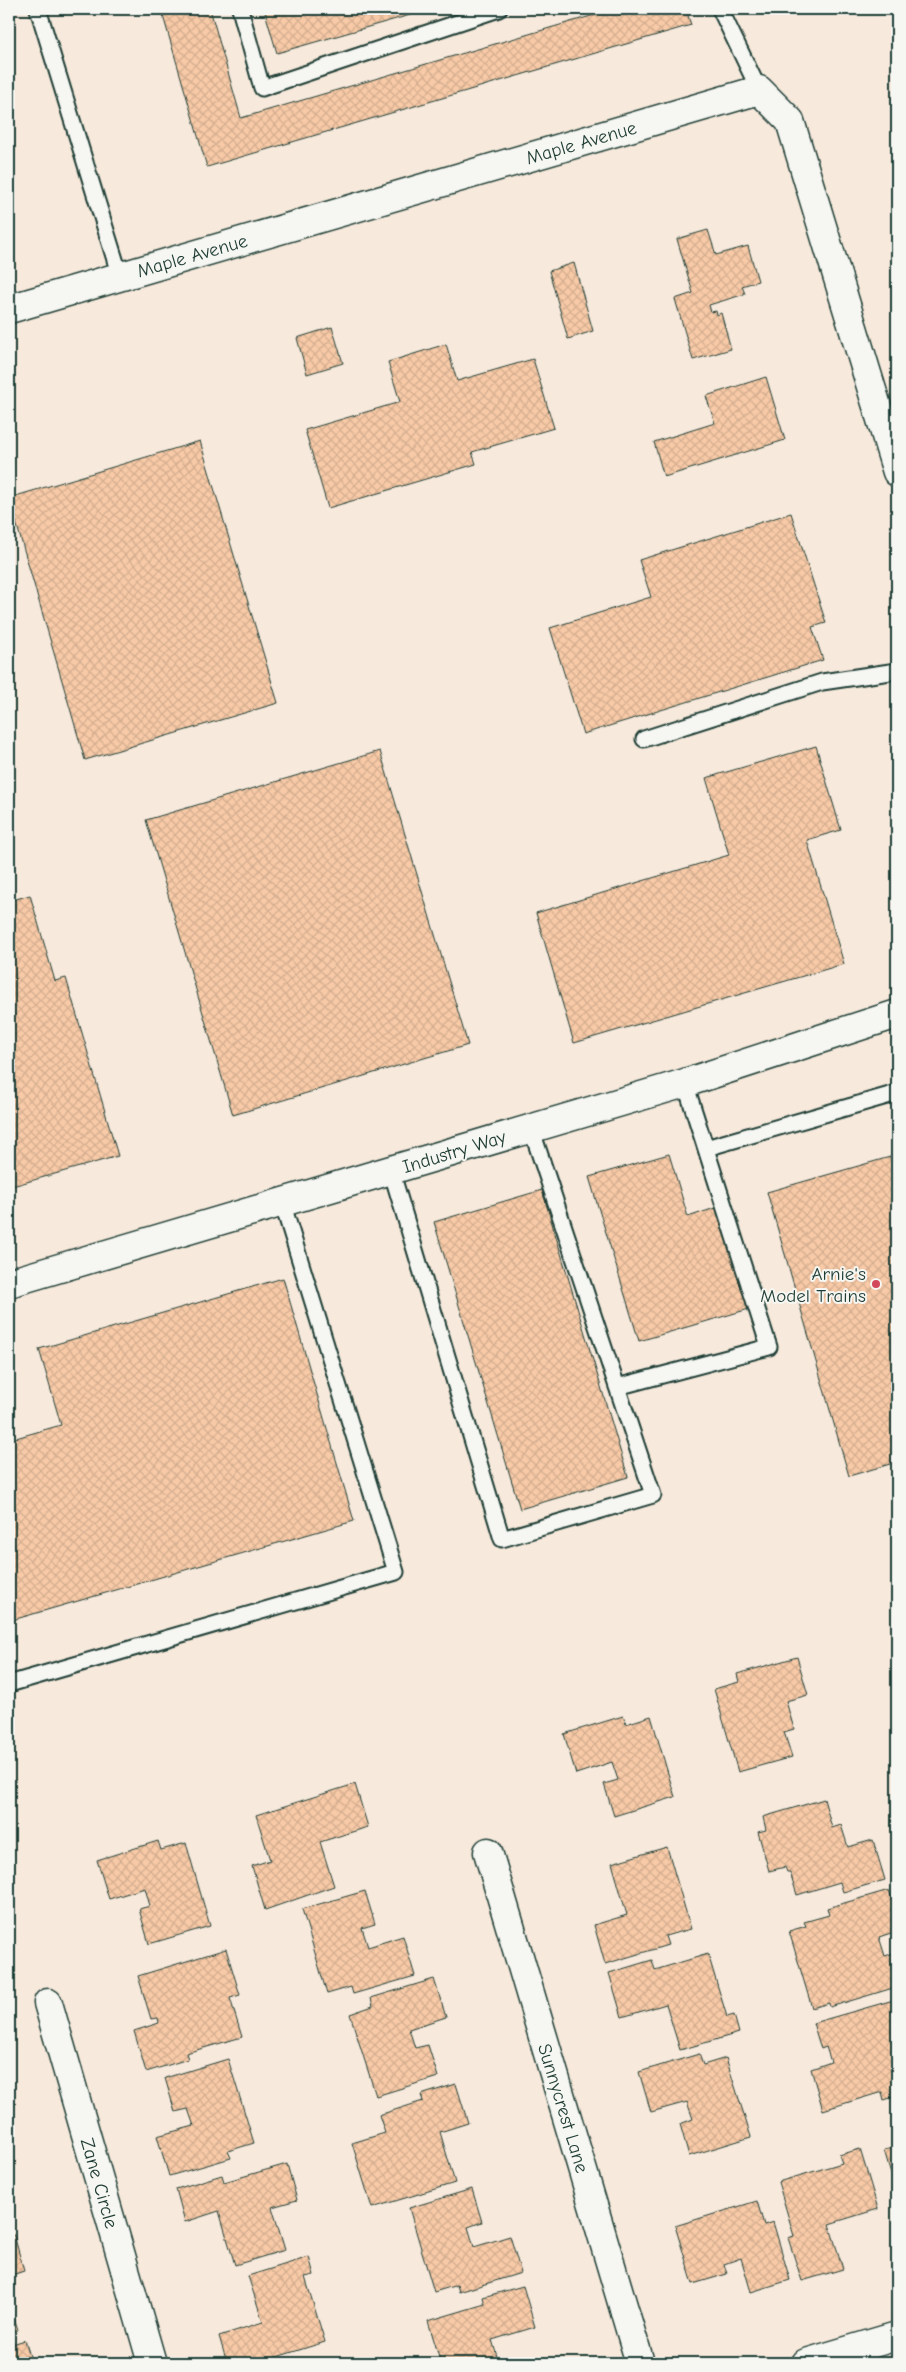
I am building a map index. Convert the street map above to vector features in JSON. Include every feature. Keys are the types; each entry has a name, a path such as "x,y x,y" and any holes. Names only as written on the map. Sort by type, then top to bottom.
{"street":[{"name":"Maple Avenue","path":"9,309 759,90"},
{"path":"759,90 790,121 897,472"},
{"name":"Industry Way","path":"9,1283 685,1083 897,1014"},
{"name":"Sunnycrest Lane","path":"488,1852 640,2363"},
{"name":"Zane Circle","path":"48,2003 152,2363"},
{"path":"806,2363 897,2336"}],"lane":[{"path":"38,9 120,276"},
{"path":"240,9 262,88 499,9"},
{"path":"720,9 759,90"},
{"path":"644,739 822,682 897,671"},
{"path":"617,1387 769,1347 685,1083"},
{"path":"706,1148 897,1094"},
{"path":"391,1170 502,1539 653,1496 531,1128"},
{"path":"9,1684 396,1572 282,1202"}],"building":[{"path":"161,9 210,9 241,118 615,9 686,9 691,25 207,167"},
{"path":"264,9 431,9 277,53"},
{"path":"708,230 716,255 748,246 758,281 742,286 745,294 709,305 711,312 716,311 717,315 721,313 731,349 693,360 675,299 693,293 677,239"},
{"path":"574,263 593,331 568,339 549,271"},
{"path":"332,327 343,363 307,374 297,338"},
{"path":"446,344 457,381 533,359 554,428 472,452 476,464 328,508 305,430 400,402 388,362"},
{"path":"766,377 785,440 664,477 654,442 715,423 706,396"},
{"path":"200,441 278,703 85,760 9,498"},
{"path":"791,513 826,623 812,627 823,660 583,734 550,628 651,597 639,560"},
{"path":"816,746 841,830 807,840 844,964 574,1043 536,913 729,855 706,778"},
{"path":"380,751 468,1045 233,1115 146,820"},
{"path":"30,895 55,981 66,978 118,1156 9,1187 9,901"},
{"path":"669,1154 688,1217 718,1207 749,1309 639,1341 589,1177"},
{"path":"897,1155 897,1462 849,1476 767,1192"},
{"path":"542,1190 628,1477 520,1509 434,1222"},
{"path":"283,1278 354,1521 9,1621 9,1440 61,1425 39,1349"},
{"path":"797,1657 808,1695 786,1701 794,1729 784,1732 792,1757 738,1772 714,1689 739,1682 737,1674"},
{"path":"623,1716 626,1724 651,1716 675,1797 614,1816 604,1784 618,1780 612,1762 576,1774 564,1734"},
{"path":"355,1784 368,1827 320,1842 334,1886 265,1910 252,1866 270,1860 256,1815"},
{"path":"824,1799 832,1828 841,1825 848,1847 873,1840 885,1880 843,1892 840,1882 797,1895 790,1872 787,1872 785,1867 769,1871 758,1832 766,1830 763,1817"},
{"path":"158,1841 161,1850 186,1843 210,1926 149,1944 139,1909 150,1906 145,1888 109,1899 97,1860"},
{"path":"667,1847 691,1929 665,1936 668,1945 605,1964 594,1925 627,1915 612,1863"},
{"path":"889,1890 897,1916 897,1931 879,1937 885,1956 897,1952 897,1983 893,1985 893,1988 830,2007 829,2003 812,2008 789,1931 806,1926 804,1922 829,1915 827,1908"},
{"path":"365,1891 375,1924 362,1928 368,1947 403,1936 415,1976 353,1994 351,1987 327,1994 302,1909"},
{"path":"226,1949 240,1995 230,1998 242,2037 186,2053 188,2059 146,2072 134,2031 159,2023 158,2018 151,2019 138,1976"},
{"path":"708,1954 727,2017 734,2015 739,2033 680,2050 666,2004 622,2017 609,1973 652,1960 655,1970"},
{"path":"434,1979 446,2017 409,2029 415,2048 428,2045 438,2077 376,2096 350,2014 373,2006 371,1998"},
{"path":"897,1999 897,2096 884,2100 882,2092 823,2110 811,2069 831,2062 826,2047 821,2049 813,2023"},
{"path":"699,2054 703,2065 726,2058 751,2137 689,2156 680,2124 693,2119 687,2102 651,2112 639,2072"},
{"path":"228,2059 254,2143 228,2151 231,2158 169,2176 157,2136 194,2126 188,2109 175,2112 165,2078"},
{"path":"456,2084 468,2123 440,2132 455,2183 372,2208 352,2143 385,2133 379,2115 423,2101 421,2095"},
{"path":"897,2147 897,2194 884,2150"},
{"path":"860,2149 878,2209 829,2224 843,2269 802,2281 788,2238 794,2236 778,2182 842,2163 839,2155"},
{"path":"287,2164 297,2200 272,2207 285,2250 235,2265 219,2211 185,2222 176,2189 222,2175 224,2182"},
{"path":"472,2189 482,2222 468,2227 474,2247 510,2236 521,2273 459,2292 457,2285 434,2292 409,2208"},
{"path":"757,2201 764,2225 773,2222 790,2280 751,2292 741,2258 724,2264 727,2274 693,2284 675,2226"},
{"path":"14,2235 24,2271 9,2276 9,2236"},
{"path":"309,2257 314,2275 305,2277 325,2342 270,2359 272,2363 227,2363 219,2336 263,2322 248,2276"},
{"path":"523,2286 535,2327 492,2340 499,2363 441,2363 428,2321 485,2304 483,2297"},
{"path":"9,2301 18,2330 9,2332"},
{"path":"25,2340 32,2363 9,2363 9,2345"}],"place":[{"name":"Arnie's Model Trains","path":"876,1284"}]}
